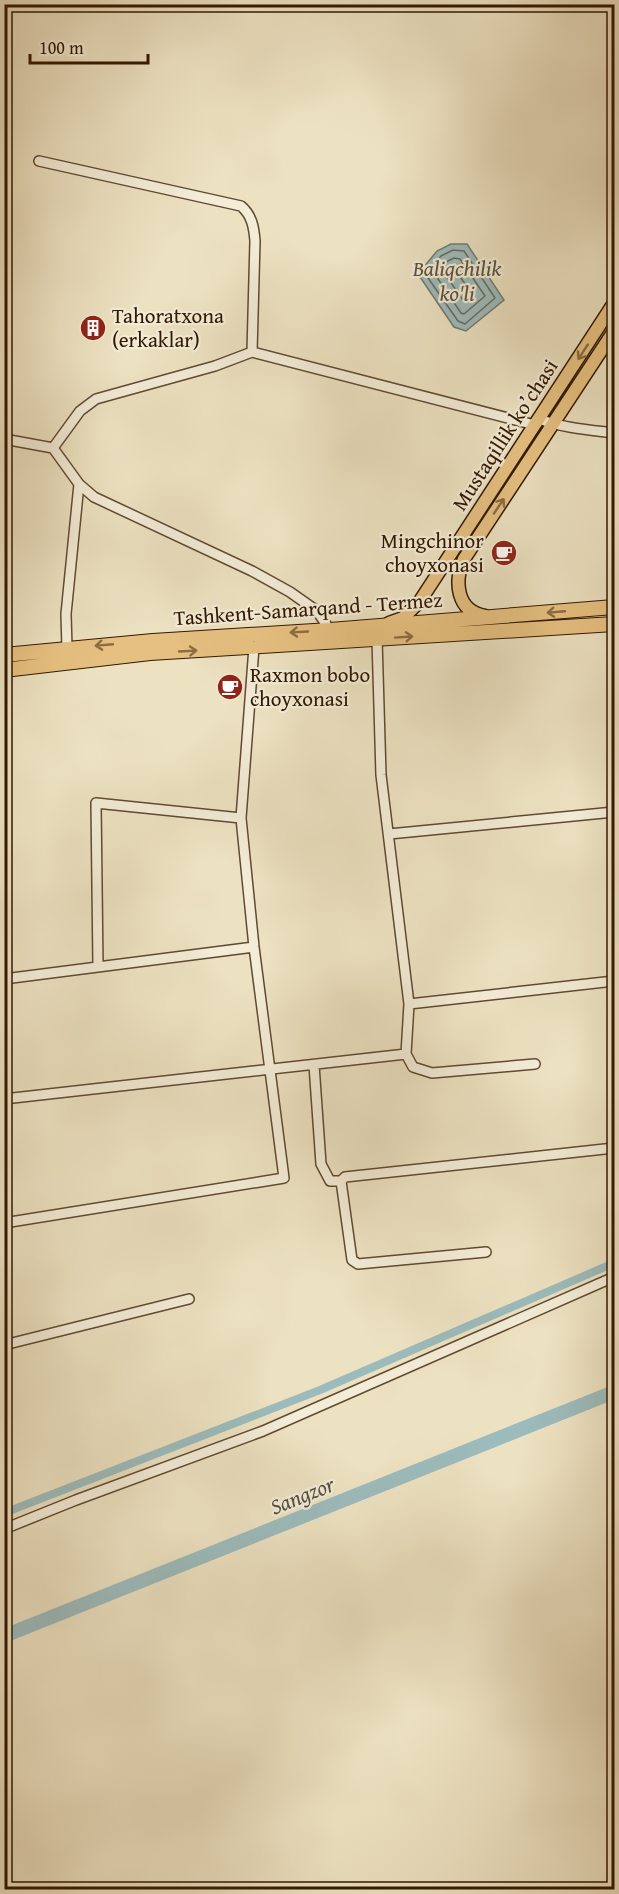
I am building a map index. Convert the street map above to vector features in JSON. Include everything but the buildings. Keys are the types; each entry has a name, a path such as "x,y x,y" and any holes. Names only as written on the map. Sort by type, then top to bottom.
{"highway":[{"name":"Tashkent-Samarqand - Termez","path":"4,670 150,653 254,647 492,617 615,607"},
{"name":"Tashkent-Samarqand - Termez","path":"4,655 67,648 330,630 375,633 615,624"}],"main road":[{"name":"Mustaqillik ko’chasi","path":"375,633 403,618 420,602 615,303"},
{"name":"Mustaqillik ko’chasi","path":"492,617 474,614 466,606 459,590 460,569 470,550 615,331"}],"street":[{"path":"39,161 241,206 247,211 254,228 255,241 252,352"},
{"path":"53,448 80,411 96,399 215,366 252,352 537,422 615,433"},
{"path":"4,439 53,448 79,484 94,497 252,571 290,592 317,611 330,630"},
{"path":"67,648 66,614 79,484"},
{"path":"375,633 381,775 409,1004 406,1054 413,1067 432,1073 535,1064"},
{"path":"4,1223 284,1178 254,947 241,818 254,647"},
{"path":"98,967 96,803 241,818"},
{"path":"388,834 615,812"},
{"path":"4,979 254,947"},
{"path":"409,1004 615,981"},
{"path":"4,1087 5,1099 406,1054"},
{"path":"314,1065 321,1164 330,1181 341,1181 345,1177 615,1148"},
{"path":"341,1181 352,1260 358,1264 486,1252"},
{"path":"4,1529 263,1431 615,1277"},
{"path":"4,1345 189,1299"}],"water":[{"name":"Baliqchilik ko'li","path":"451,244 467,244 504,300 466,331 454,327 418,274 437,251"}],"waterway":[{"path":"4,1513 320,1390 614,1263"},
{"name":"Sangzor","path":"4,1636 614,1392"}],"place":[{"name":"Tahoratxona (erkaklar)","path":"93,328"},
{"name":"Mingchinor choyxonasi","path":"504,553"},
{"name":"Raxmon bobo choyxonasi","path":"230,687"}]}
